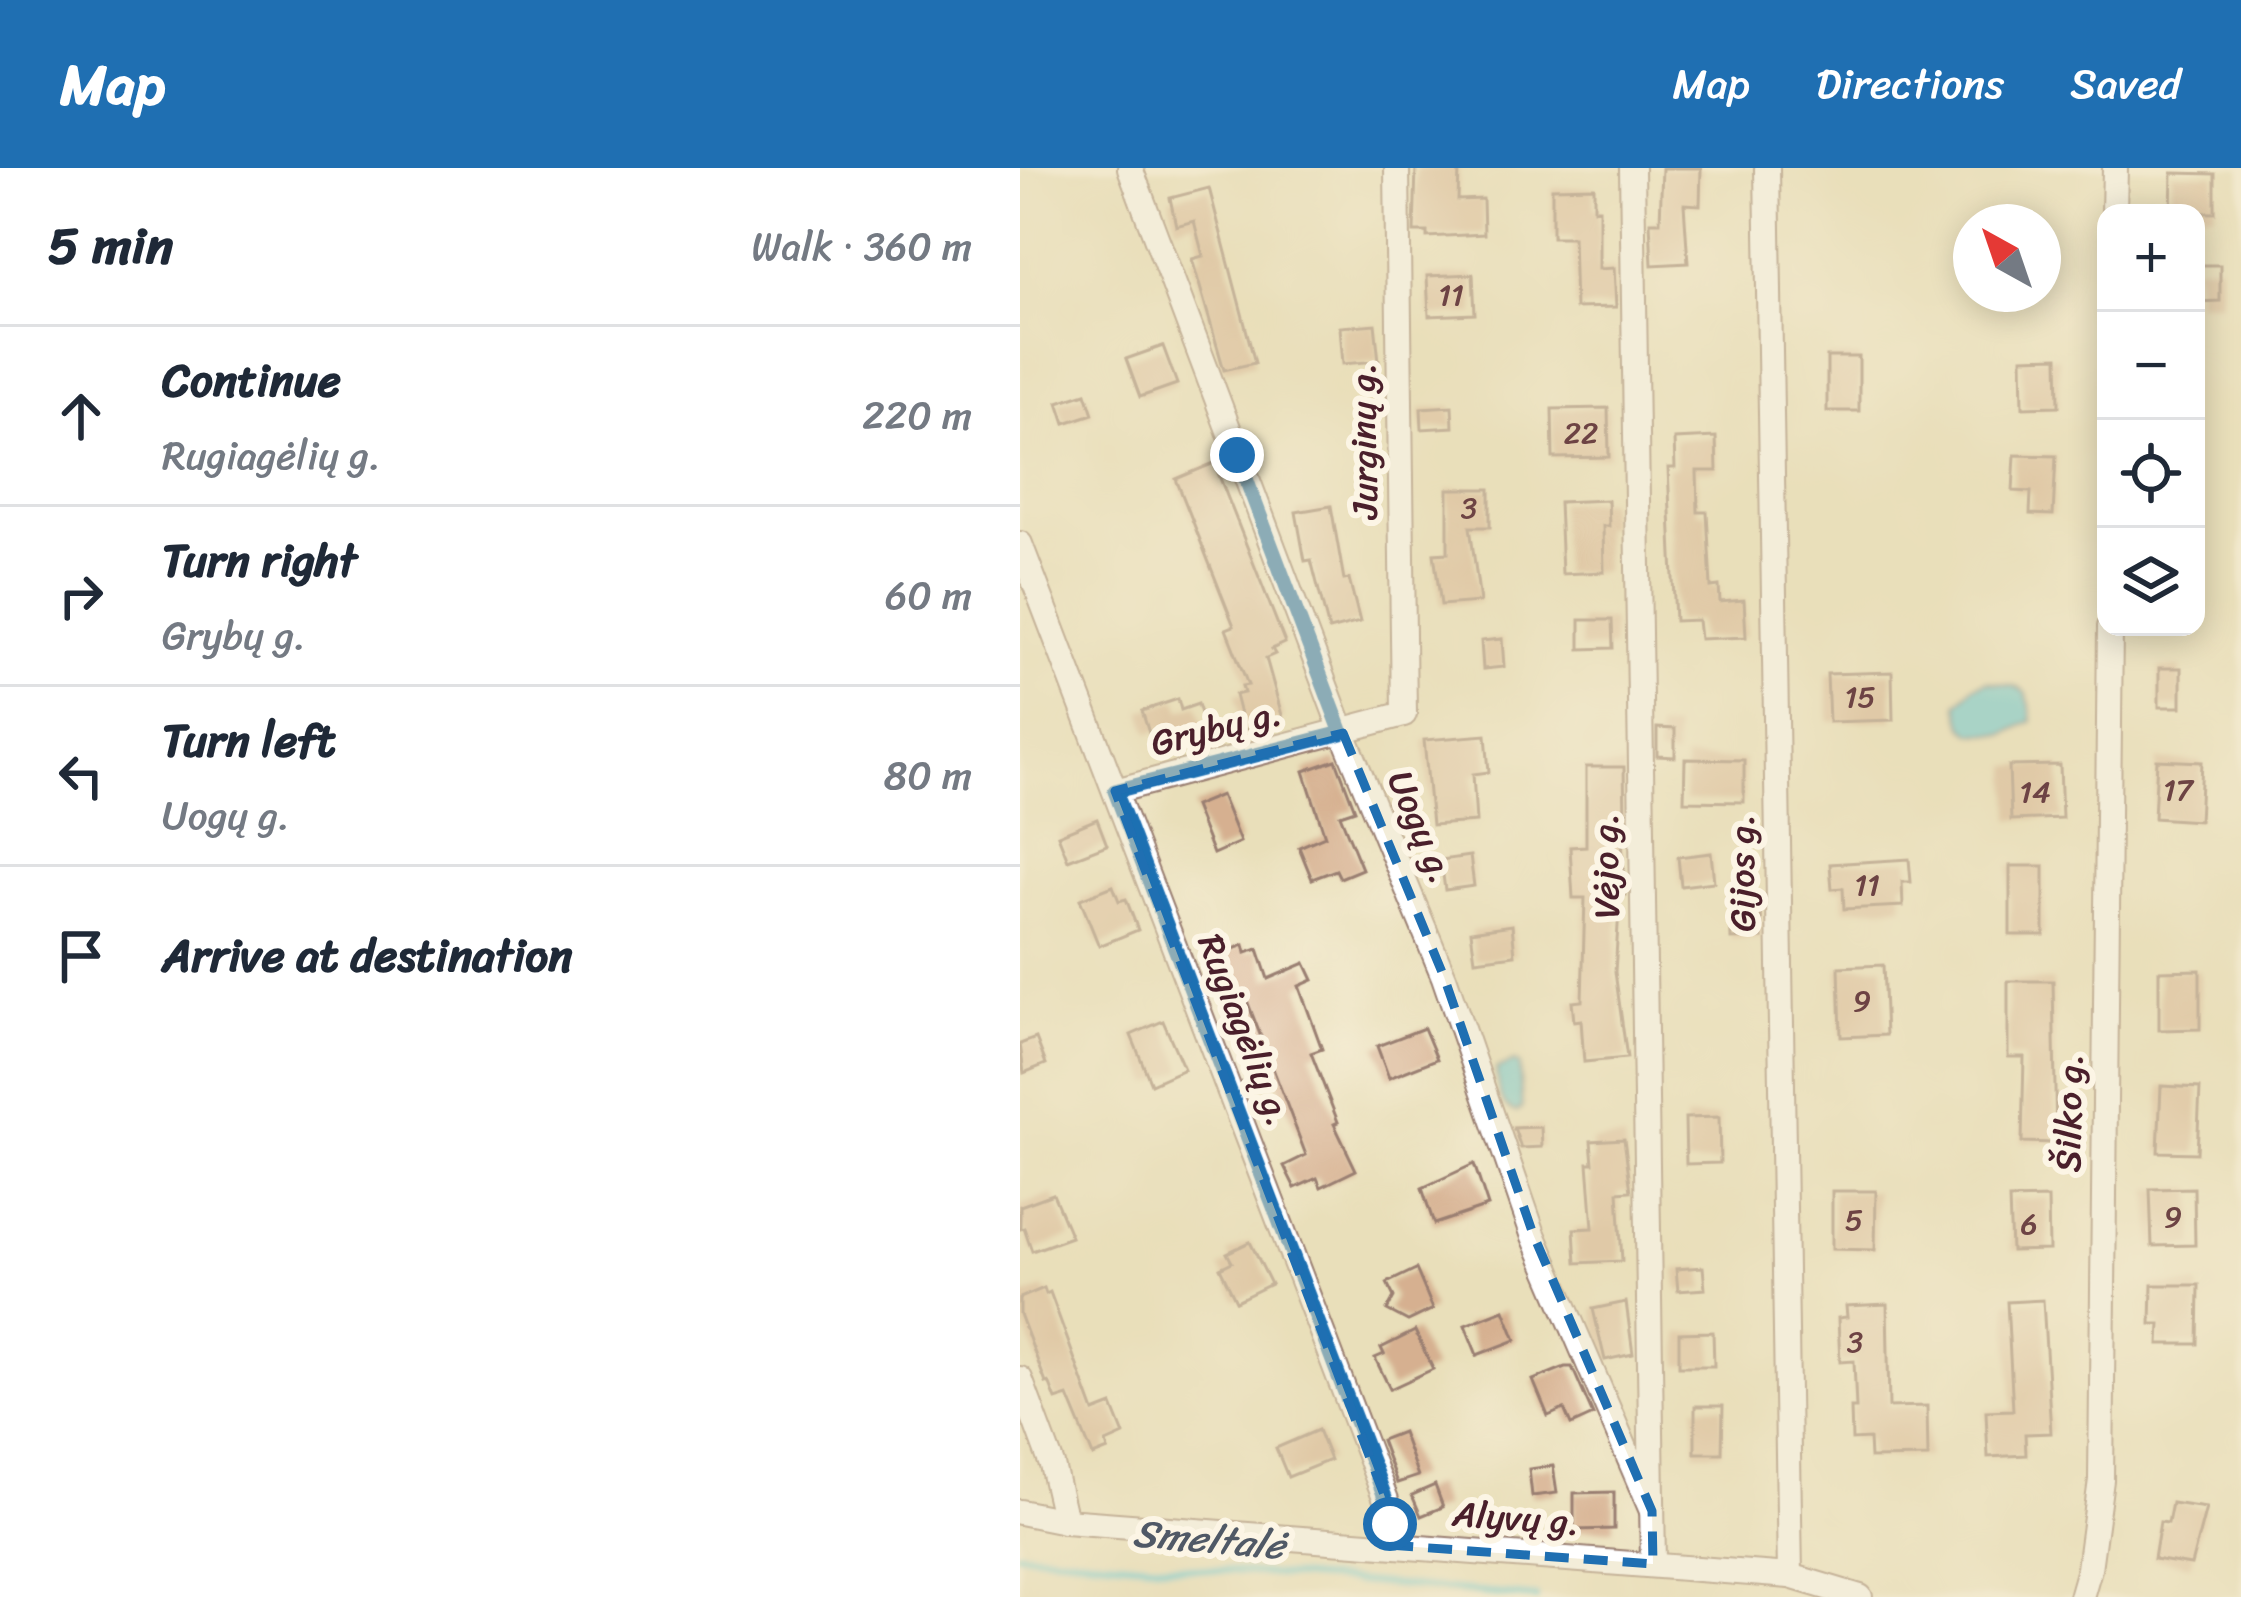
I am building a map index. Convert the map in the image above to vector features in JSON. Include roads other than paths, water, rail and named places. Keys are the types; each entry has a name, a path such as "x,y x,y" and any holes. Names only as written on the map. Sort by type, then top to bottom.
{"street":[{"name":"Uogų g.","path":"1130,168 1342,733 1444,976 1533,1234 1652,1511"},
{"name":"Jurginų g.","path":"1397,168 1404,714"},
{"name":"Vėjo g.","path":"1632,168 1653,1564"},
{"name":"Gijos g.","path":"1767,168 1790,1576"},
{"path":"2114,204 2115,168"},
{"name":"Rugiagėlių g.","path":"1020,544 1388,1505 1388,1545"},
{"name":"Šilko g.","path":"2081,1597 2102,1480 2110,636"},
{"name":"Grybų g.","path":"1115,791 1404,714"},
{"path":"1020,1379 1052,1465 1065,1521"},
{"name":"Alyvų g.","path":"1020,1512 1065,1521 1790,1576 1860,1597"}],"water":[{"path":"1987,681 2021,689 2032,721 2005,734 1972,733 1964,726 1958,704 1974,686"},
{"path":"1519,1064 1522,1108 1516,1112 1502,1100 1496,1069"}],"waterway":[{"name":"Smeltalė","path":"1020,1553 1536,1597"}]}
